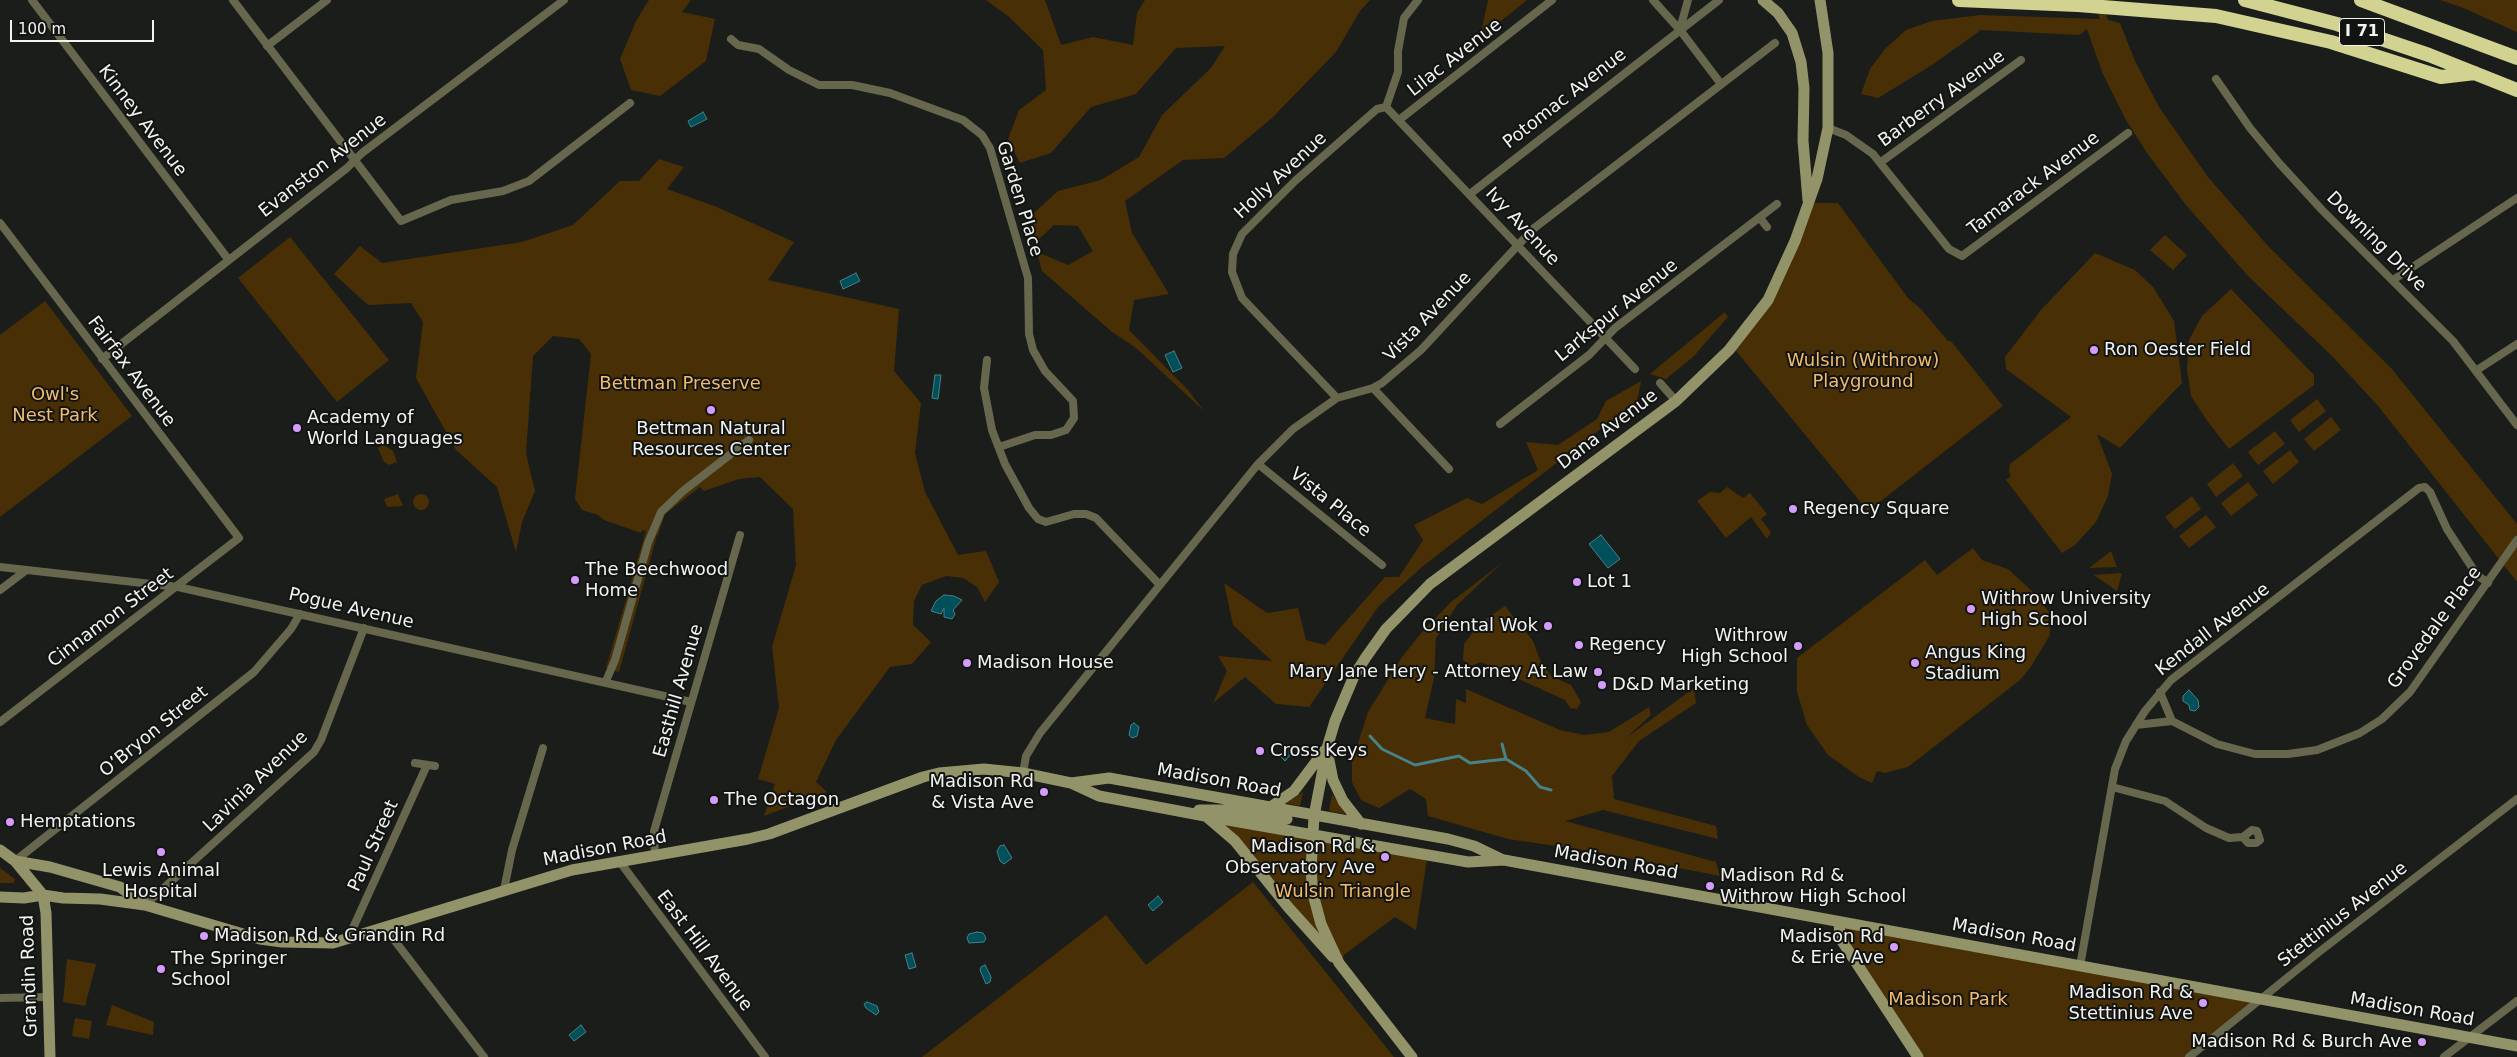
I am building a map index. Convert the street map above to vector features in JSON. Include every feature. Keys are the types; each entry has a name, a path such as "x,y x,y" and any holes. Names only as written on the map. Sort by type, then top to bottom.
{"highway":[{"path":"1959,0 2078,5 2216,16 2331,42 2441,77 2475,73"},
{"name":"I 71","path":"2246,0 2337,24 2429,55 2517,90"},
{"name":"I 71","path":"2361,0 2453,32 2517,58"}],"main road":[{"path":"1763,0 1778,12 1792,33 1801,62 1804,88 1803,141 1808,203"},
{"name":"Dana Avenue","path":"1339,963 1321,924 1313,894 1311,870 1314,816 1327,748 1344,699 1366,657 1386,629 1430,584 1676,401 1729,350 1768,300 1795,241 1817,179 1828,128 1828,53 1820,0"},
{"path":"1270,808 1294,791 1327,748"},
{"path":"1327,748 1333,780 1343,801 1360,824"},
{"name":"Madison Road","path":"0,850 15,861 43,894 63,898 115,900 146,905 260,939 308,944 348,940 504,890 575,870 769,834 939,773 984,769 1023,773 1071,783 1099,796 1172,810 1468,862 1504,860 2517,1046"},
{"name":"Madison Road","path":"1071,783 1109,778 1448,839 1474,846 1504,860"},
{"path":"1172,810 1232,810 1305,822 1314,816"},
{"path":"1206,816 1235,841 1288,907 1339,963 1412,1057"},
{"name":"Madison Road","path":"15,861 50,866 120,887 146,905"},
{"path":"0,897 24,898 43,894"},
{"name":"Grandin Road","path":"43,894 46,913 50,1057"},
{"path":"1839,922 1840,938 1918,1057"}],"street":[{"name":"Kinney Avenue","path":"32,0 228,259"},
{"path":"233,0 401,221 450,200 503,191 529,181 630,104"},
{"path":"268,46 327,0"},
{"name":"Evanston Avenue","path":"102,359 355,160 564,0"},
{"path":"1386,107 1398,72 1398,50 1404,18 1418,0"},
{"name":"Lilac Avenue","path":"1399,120 1552,0"},
{"path":"1653,0 1680,30 1721,84"},
{"path":"1680,30 1688,0"},
{"name":"Potomac Avenue","path":"1470,194 1719,0"},
{"name":"Garden Place","path":"731,39 738,45 759,49 789,70 819,85 852,85 890,93 963,120 982,135 990,148 1028,278 1029,334 1032,350 1045,371 1073,401 1074,418 1066,430 1051,435 1035,434 999,447"},
{"name":"Vista Avenue","path":"1023,773 1029,748 1258,464 1293,429 1338,398 1373,388 1421,350 1518,244 1541,223 1775,43"},
{"name":"Barberry Avenue","path":"1881,162 2021,60"},
{"name":"Downing Drive","path":"2216,78 2250,128 2279,163 2322,210 2434,320 2477,370 2517,425"},
{"name":"Ivy Avenue","path":"1386,107 1518,244 1635,370"},
{"name":"Holly Avenue","path":"1338,398 1242,298 1232,272 1233,254 1242,234 1295,181 1377,109 1386,107"},
{"path":"1828,128 1851,138 1881,162"},
{"name":"Tamarack Avenue","path":"1881,162 1957,255 1962,256 2128,133"},
{"path":"2393,280 2517,198"},
{"name":"Larkspur Avenue","path":"1500,424 1589,355 1614,328 1777,204"},
{"path":"1760,218 1767,227"},
{"name":"Fairfax Avenue","path":"0,223 239,538"},
{"path":"2477,370 2517,344"},
{"path":"987,360 984,388 986,406 999,447 1014,482 1029,508 1038,519 1046,522 1065,515 1086,514 1096,518 1160,585"},
{"path":"1660,383 1676,401"},
{"path":"1373,388 1448,469"},
{"path":"606,682 615,660 648,543 661,512 683,491 748,440"},
{"name":"Vista Place","path":"1258,464 1382,564"},
{"name":"Kendall Avenue","path":"2080,966 2112,787 2120,753 2136,725 2171,680 2419,488 2425,487 2430,492 2447,529 2477,575 2488,583"},
{"name":"Easthill Avenue","path":"655,856 654,831 740,535"},
{"name":"Cinnamon Street","path":"0,722 178,587 239,538"},
{"name":"Grovedale Place","path":"2172,721 2217,744 2255,754 2313,751 2338,743 2367,730 2382,719 2410,692 2517,540"},
{"name":"Pogue Avenue","path":"0,567 178,587 691,702"},
{"path":"0,590 25,571"},
{"name":"O’Bryon Street","path":"15,861 254,672 291,629 300,614"},
{"name":"Lavinia Avenue","path":"146,905 314,752 321,740 364,628"},
{"path":"2136,725 2172,721 2160,692"},
{"path":"504,890 512,850 543,748"},
{"name":"Paul Street","path":"348,940 431,766 414,763"},
{"path":"2112,787 2165,801 2206,828 2229,838 2243,837"},
{"name":"Stettinius Avenue","path":"2189,1057 2517,799"},
{"name":"East Hill Avenue","path":"620,862 765,1057"},
{"path":"385,928 484,1057"},
{"path":"0,998 48,997"},
{"path":"2444,1057 2517,1001"}],"green space":[{"path":"649,0 691,0 682,12 715,19 706,61 660,96 631,90 620,59 636,21"},
{"path":"986,0 1045,0 1061,45 1093,37 1133,45 1137,13 1145,0 1370,0 1360,11 1336,52 1272,118 1224,158 1183,160 1125,201 1132,233 1169,294 1134,300 1129,330 1188,390 1204,411 1135,347 1112,332 1042,271 1037,252 1068,265 1093,251 1078,226 1054,225 1035,243 1025,221 1058,191 1101,180 1139,157 1162,115 1211,68 1225,46 1176,48 1136,94 1091,107 1051,153 1020,163 1008,139 1019,110 1046,90 1043,50 1008,16"},
{"path":"1488,0 1527,0 1480,38"},
{"path":"2093,0 2101,0 2108,20 2120,23 2135,61 2159,107 2208,177 2268,246 2391,368 2517,524 2517,582 2379,407 2332,356 2248,276 2186,205 2147,153 2126,120 2102,72 2087,29 2079,35 1981,30 1932,65 1878,98 1861,94 1870,69 1885,49 1906,30 1932,21 1980,15 2100,19"},
{"path":"2440,0 2517,0 2517,32 2461,7"},
{"name":"Bettman Preserve","path":"659,159 684,167 667,189 717,207 794,242 768,280 899,309 894,371 921,403 915,453 925,492 958,555 986,551 999,582 985,602 977,587 963,578 946,576 922,585 914,601 913,625 931,642 912,664 890,667 836,740 816,782 827,792 764,816 775,784 758,779 779,708 772,647 796,565 793,509 760,477 739,479 704,491 700,487 665,514 657,535 619,672 606,668 646,531 642,530 641,533 604,520 598,515 582,510 575,499 591,354 579,339 553,336 533,356 526,453 535,491 522,522 516,552 497,487 456,450 416,378 423,322 411,303 368,305 334,274 360,246 382,263 522,242 573,225 620,181 639,181"},
{"name":"Wulsin (Withrow) Playground","path":"1808,203 1838,203 1908,298 1921,309 1948,341 1951,341 2003,406 1868,511 1732,346 1751,325"},
{"path":"2165,235 2187,255 2173,270 2150,250"},
{"path":"290,237 389,360 337,402 238,278"},
{"name":"Ron Oester Field","path":"2095,253 2135,270 2153,287 2174,321 2182,383 2120,448 2097,434 2112,474 2108,496 2096,522 2075,545 2062,553 2006,480 2011,476 2009,472 2010,464 2071,417 2006,369 2005,357 2041,310"},
{"path":"2231,289 2314,375 2314,385 2229,449 2191,396 2187,370 2189,340 2202,316"},
{"name":"Owl's Nest Park","path":"45,301 132,416 0,517 0,335"},
{"path":"1725,312 1728,317 1693,357 1666,379 1650,374"},
{"path":"1641,381 1637,401 1423,566 1378,607 1309,707 1276,704 1245,677 1213,703 1227,671 1218,656 1272,661 1233,625 1224,583 1267,613 1298,608 1306,640 1325,645 1385,577 1399,577 1423,540 1414,525 1467,498 1482,504 1538,470 1526,442 1558,445 1597,419 1606,401"},
{"path":"2317,399 2326,411 2299,432 2290,420"},
{"path":"2331,417 2341,430 2314,451 2304,439"},
{"path":"2275,431 2285,444 2258,465 2248,452"},
{"path":"384,445 393,451 397,462 389,465 384,462 378,448"},
{"path":"2290,450 2299,462 2273,484 2263,471"},
{"path":"2233,463 2243,476 2216,497 2207,484"},
{"path":"2248,482 2258,495 2231,516 2221,503"},
{"path":"1727,487 1743,498 1750,493 1767,514 1761,519 1771,532 1767,539 1751,517 1726,538 1697,501 1710,492 1720,493"},
{"path":"398,494 403,506 387,507 384,499"},
{"path":"421,494 427,496 429,502 427,508 421,510 415,508 413,502 415,496"},
{"path":"2192,496 2201,509 2175,529 2165,517"},
{"path":"2206,515 2216,527 2189,548 2179,536"},
{"name":"Angus King Stadium","path":"1973,548 1982,560 2008,569 2034,593 2049,612 2050,635 2030,668 2020,680 1908,767 1885,773 1877,771 1872,783 1859,777 1828,755 1807,725 1797,692 1797,658 1925,560 1937,575"},
{"path":"2111,551 2117,567 2089,568"},
{"path":"1502,563 1457,605 1436,638 1434,678 1425,718 1455,724 1456,699 1466,703 1466,689 1560,730 1584,735 1609,732 1649,707 1651,715 1626,738 1694,688 1696,703 1639,741 1612,776 1614,799 1716,826 1718,839 1603,810 1565,821 1716,862 1720,876 1597,852 1508,839 1428,816 1426,799 1410,789 1379,808 1361,800 1352,782 1352,762 1368,712 1402,657 1422,632 1451,602"},
{"path":"2122,573 2117,591 2094,575"},
{"path":"1505,606 1533,641 1540,660 1551,676 1571,685 1581,702 1577,709 1570,708 1565,700 1481,662 1471,666 1463,660 1464,644 1480,623"},
{"path":"1303,792 1300,806 1286,803"},
{"path":"1332,794 1345,814 1329,811"},
{"name":"Wulsin Triangle","path":"1205,816 1428,853 1416,930 1395,917 1345,954 1339,963"},
{"path":"0,868 15,879 14,883 0,883"},
{"path":"1253,882 1394,1057 922,1057 1106,915 1146,965"},
{"name":"Madison Park","path":"1839,922 2261,999 2189,1057 1918,1057 1846,949"},
{"path":"67,959 96,964 85,1006 63,1002"},
{"path":"112,1005 154,1022 153,1035 106,1025"},
{"path":"75,1018 92,1021 89,1039 72,1036"}],"water":[{"path":"703,112 707,119 691,127 688,121"},
{"path":"856,273 860,281 843,289 840,281"},
{"path":"1174,351 1182,368 1173,372 1165,355"},
{"path":"935,375 941,375 938,399 932,398"},
{"path":"1601,535 1620,559 1608,568 1589,544"},
{"path":"944,595 954,596 962,600 953,610 955,614 952,619 944,617 944,608 941,614 931,611 936,601"},
{"path":"2189,690 2198,700 2199,707 2195,711 2190,710 2189,705 2183,701 2183,696"},
{"path":"1134,723 1139,727 1137,736 1132,738 1129,735 1131,725"},
{"path":"1289,746 1294,750 1285,761 1280,756"},
{"path":"1004,845 1012,858 1004,864 1000,861 997,851 1000,846"},
{"path":"1158,896 1163,902 1153,911 1148,905"},
{"path":"983,933 986,938 984,942 969,943 967,938 969,934"},
{"path":"912,953 916,967 909,969 905,955"},
{"path":"985,965 991,977 990,982 986,984 980,970"},
{"path":"867,1002 877,1006 879,1012 876,1015 866,1008 864,1004"},
{"path":"581,1025 586,1032 574,1041 569,1035"}],"waterway":[{"path":"1370,736 1382,749 1415,765 1459,756 1470,763 1506,759 1526,771 1540,787 1551,790"},
{"path":"1502,744 1506,759"}],"place":[{"name":"Ron Oester Field","path":"2094,350"},
{"name":"Bettman Natural Resources Center","path":"711,410"},
{"name":"Academy of World Languages","path":"297,428"},
{"name":"Regency Square","path":"1793,509"},
{"name":"The Beechwood Home","path":"575,580"},
{"name":"Lot 1","path":"1577,582"},
{"name":"Withrow University High School","path":"1971,609"},
{"name":"Oriental Wok","path":"1548,626"},
{"name":"Regency","path":"1579,645"},
{"name":"Withrow High School","path":"1798,646"},
{"name":"Madison House","path":"967,663"},
{"name":"Angus King Stadium","path":"1915,663"},
{"name":"Mary Jane Hery - Attorney At Law","path":"1598,672"},
{"name":"D&D Marketing","path":"1602,685"},
{"name":"Cross Keys","path":"1260,751"},
{"name":"Madison Rd & Vista Ave","path":"1044,792"},
{"name":"The Octagon","path":"714,800"},
{"name":"Hemptations","path":"10,822"},
{"name":"Lewis Animal Hospital","path":"161,852"},
{"name":"Madison Rd & Observatory Ave","path":"1385,857"},
{"name":"Madison Rd & Withrow High School","path":"1710,886"},
{"name":"Madison Rd & Grandin Rd","path":"204,936"},
{"name":"Madison Rd & Erie Ave","path":"1894,947"},
{"name":"The Springer School","path":"161,969"},
{"name":"Madison Rd & Stettinius Ave","path":"2203,1003"},
{"name":"Madison Rd & Burch Ave","path":"2422,1042"}]}
